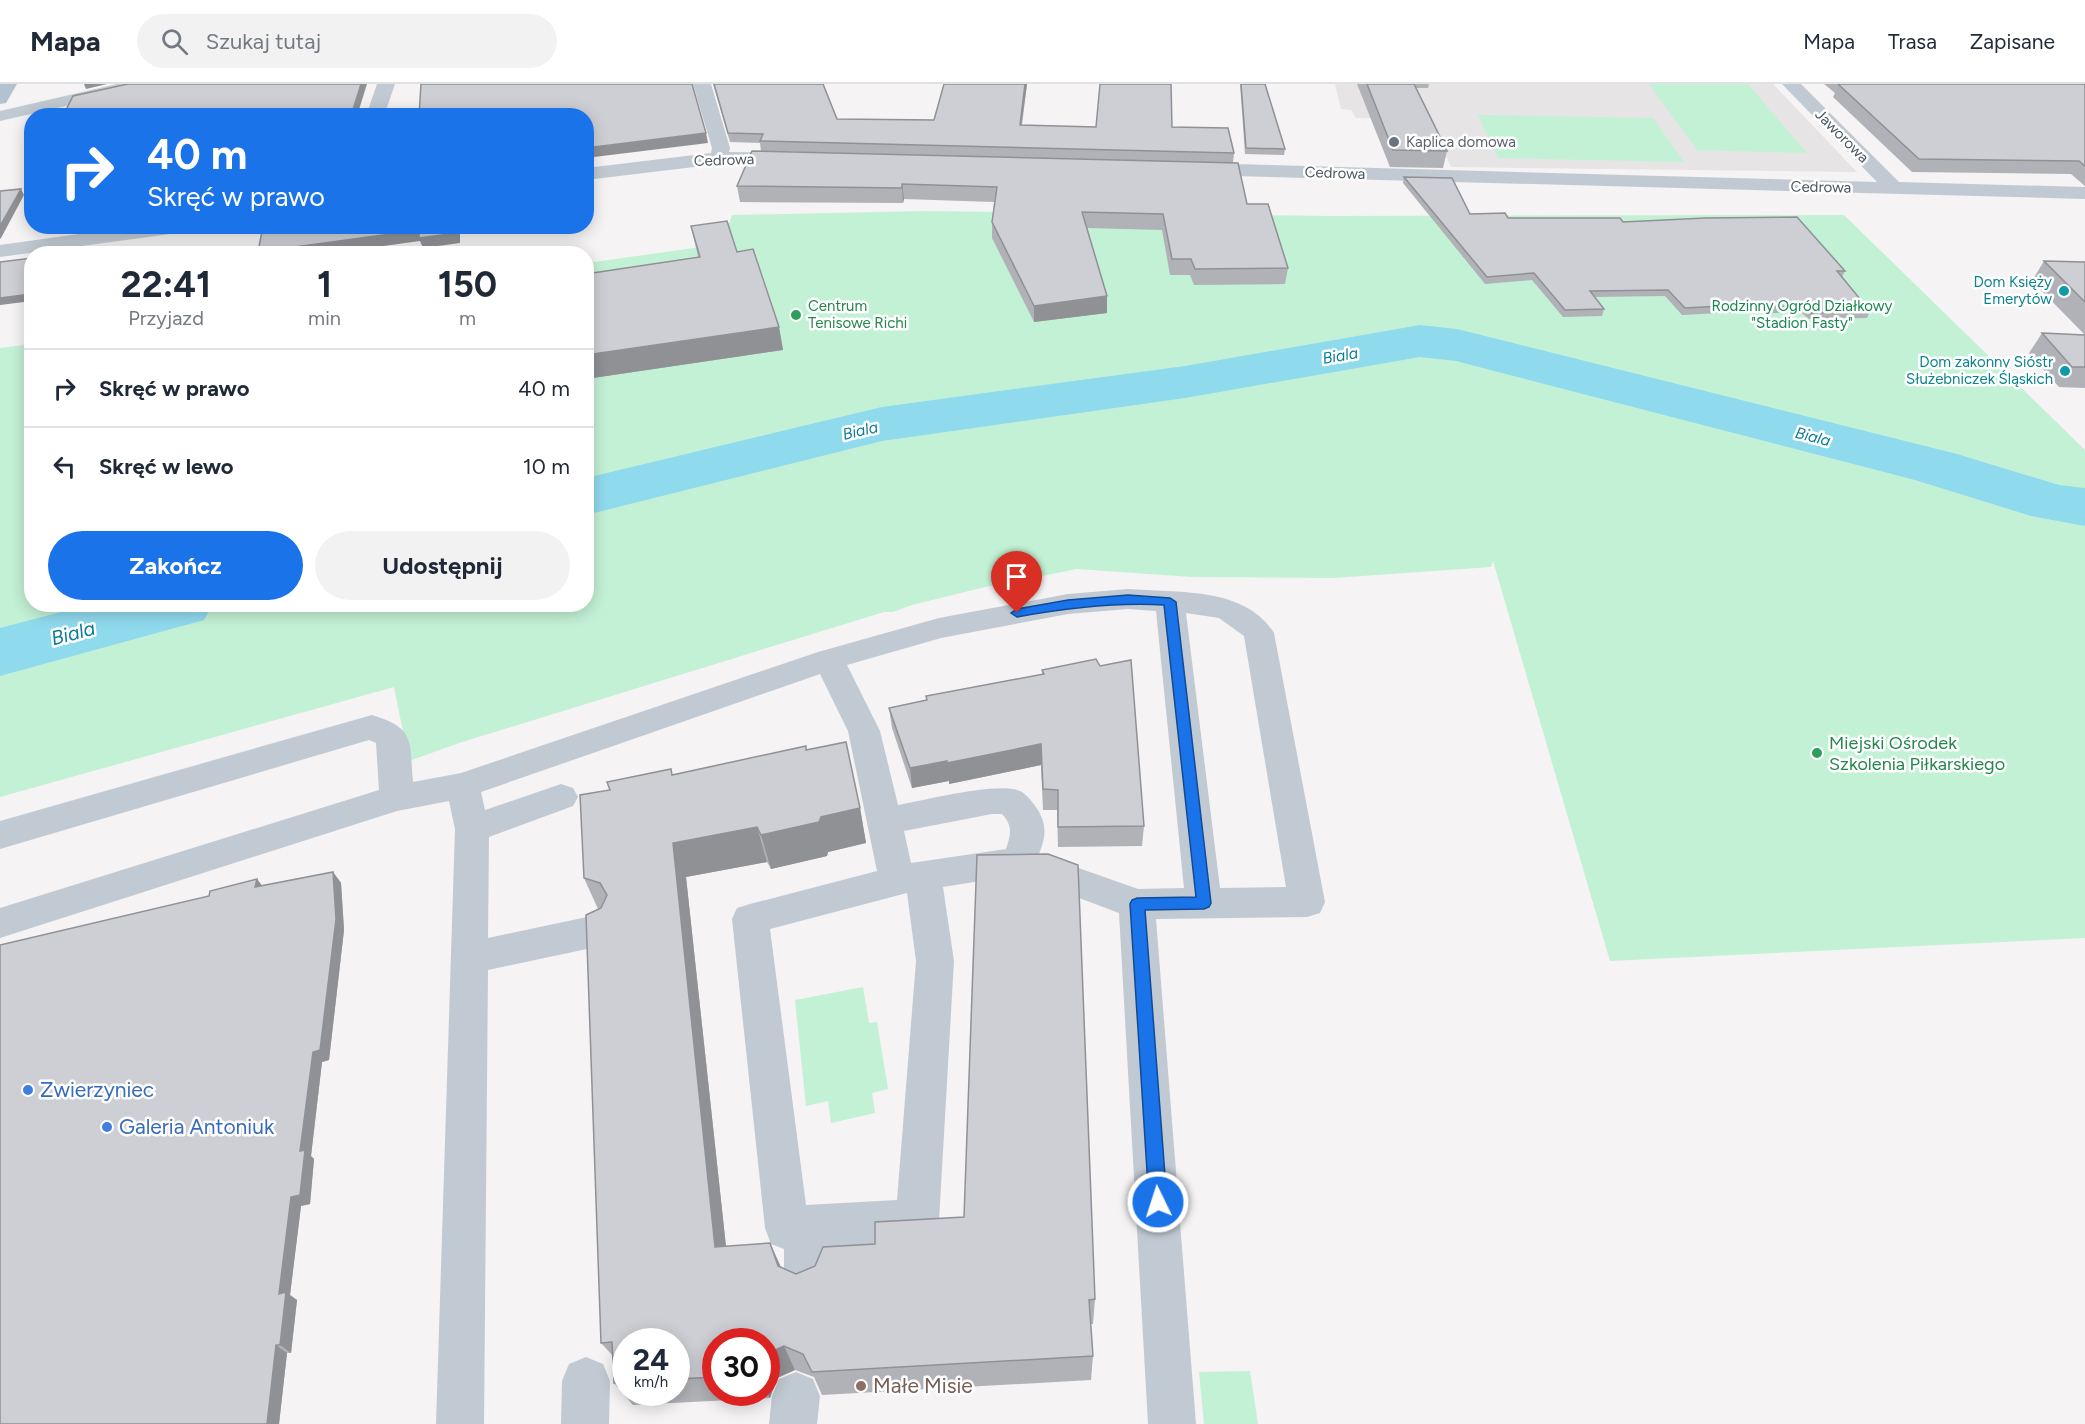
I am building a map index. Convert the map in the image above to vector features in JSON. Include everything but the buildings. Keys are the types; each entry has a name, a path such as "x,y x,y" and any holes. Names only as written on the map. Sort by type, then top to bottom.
{"main road":[{"path":"0,99 8,84"}],"street":[{"path":"35,108 140,84"},
{"path":"64,108 158,84"},
{"path":"378,108 386,84"},
{"path":"702,84 721,147 719,158"},
{"name":"Jaworowa","path":"1791,84 1894,188"},
{"path":"0,116 24,111"},
{"path":"0,125 24,118"},
{"name":"Cedrowa","path":"594,173 719,158 813,159"},
{"name":"Cedrowa","path":"1174,168 2085,193"},
{"path":"37,246 126,234"},
{"path":"0,251 24,248"},
{"path":"0,923 397,798 463,785 829,660 939,628 1037,609 1128,599 1224,607 1237,613 1259,633 1307,902 1137,904 1019,861 910,878 750,918 787,1228 917,1221 935,961 910,878 884,821 864,731 829,660"},
{"path":"1170,602 1204,903"},
{"path":"0,835 372,727 392,737 397,798"},
{"path":"460,1424 472,829 463,785"},
{"path":"472,829 561,797"},
{"path":"884,821 992,801 1010,801 1025,815 1029,832 1019,861"},
{"path":"1137,904 1172,1424"},
{"path":"469,958 601,930"},
{"path":"805,1227 807,1275"}],"shaded area":[{"path":"1335,84 1773,84 1857,172 1451,167 1429,119 1356,118 1351,110 1341,109"}],"green space":[{"path":"1649,84 1748,84 1807,153 1697,150"},
{"path":"1478,115 1653,118 1684,162 1498,158"},
{"name":"Rodzinny Ogród Działkowy \"Stadion Fasty\"","path":"925,211 1330,216 1844,215 2085,450 2085,938 1610,961 1493,561 1491,567 1334,578 1192,577 1077,569 985,587 893,612 884,612 459,743 409,761 394,687 0,797 0,348 24,345 24,612 594,612 594,262 722,244 732,215"},
{"path":"863,987 869,1023 877,1022 888,1089 872,1093 875,1113 831,1123 828,1101 806,1106 795,1000"},
{"path":"1250,1371 1258,1424 1204,1424 1199,1372"}],"waterway":[{"name":"Biala","path":"594,495 882,424 1185,382 1420,341 1457,345 1936,467 2053,503 2085,507"},
{"name":"Biala","path":"0,652 150,612"}],"place":[{"name":"Kaplica domowa","path":"1394,142"},
{"name":"Dom Księży Emerytów","path":"2064,291"},
{"name":"Centrum Tenisowe Richi","path":"796,315"},
{"name":"Dom zakonny Sióstr Służebniczek Śląskich","path":"2065,371"},
{"name":"Miejski Ośrodek Szkolenia Piłkarskiego","path":"1817,753"},
{"name":"Zwierzyniec","path":"28,1090"},
{"name":"Galeria Antoniuk","path":"107,1127"},
{"name":"Małe Misie","path":"861,1386"}],"route":[{"path":"1017,613 1068,604 1128,599 1170,602 1204,903 1137,904 1158,1202"}]}
